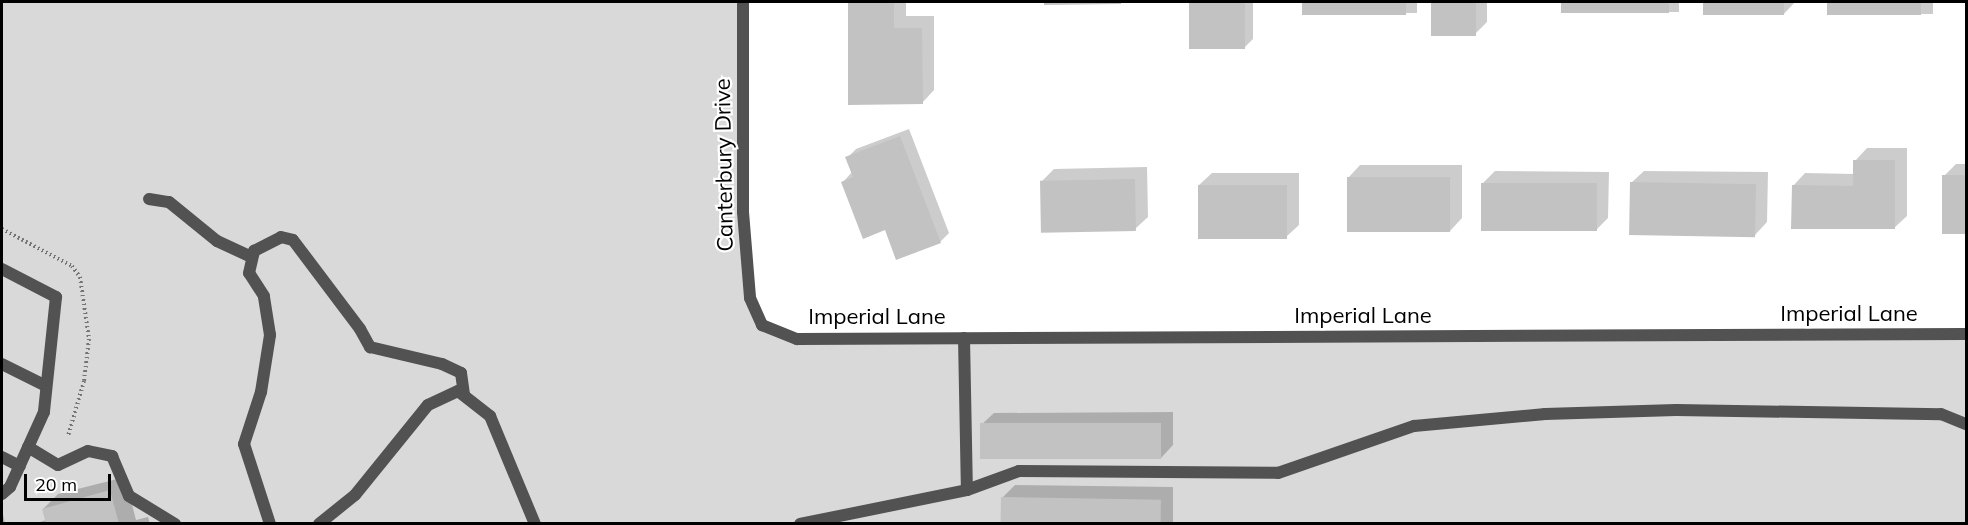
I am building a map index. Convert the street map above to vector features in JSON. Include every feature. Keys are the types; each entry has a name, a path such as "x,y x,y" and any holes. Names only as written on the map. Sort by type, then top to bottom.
{"street":[{"name":"Canterbury Drive","path":"743,2 743,212 750,298 762,325"},
{"path":"149,199 169,202 225,246 251,257"},
{"path":"270,524 244,444 261,392 270,335 264,296 249,273 251,257 269,242 281,237 292,240 360,329 370,347 442,364 461,373 464,394"},
{"path":"2,269 56,297 44,412 10,487 2,494"},
{"name":"Imperial Lane","path":"762,325 797,339 1966,334"},
{"path":"964,338 967,490"},
{"path":"2,364 46,386"},
{"path":"319,524 355,495 428,405 458,391 490,416 536,524"},
{"path":"800,524 967,490 1019,471 1278,473 1414,426 1545,414 1677,410 1941,414 1966,424"},
{"path":"28,447 58,465 88,451 112,456 129,496 175,524"},
{"path":"2,457 20,466"}],"shaded area":[{"path":"2,2 743,2 750,298 763,325 797,339 1966,334 1966,523 2,523"}],"building":[{"path":"848,2 894,2 894,28 922,28 923,104 848,105"},
{"path":"1044,2 1121,2 1121,4 1044,5"},
{"path":"1189,2 1245,2 1245,49 1189,49"},
{"path":"1302,2 1406,2 1406,15 1302,15"},
{"path":"1431,2 1476,2 1476,36 1431,36"},
{"path":"1561,2 1669,2 1669,13 1561,13"},
{"path":"1703,2 1784,2 1784,15 1703,15"},
{"path":"1827,2 1921,2 1921,15 1827,15"},
{"path":"900,136 941,243 896,260 885,230 863,239 841,182 853,177 845,157"},
{"path":"1853,160 1895,160 1895,229 1791,229 1792,185 1853,186"},
{"path":"1942,175 1966,175 1966,234 1942,234"},
{"path":"1347,177 1450,177 1450,232 1347,232"},
{"path":"1135,179 1136,231 1041,233 1040,181"},
{"path":"1630,182 1756,184 1755,237 1629,235"},
{"path":"1481,183 1597,183 1597,231 1481,231"},
{"path":"1198,185 1287,185 1287,239 1198,239"},
{"path":"980,423 1161,423 1161,459 980,459"},
{"path":"110,490 119,524 46,524 42,509"},
{"path":"1001,497 1161,500 1161,524 1001,524"}]}
